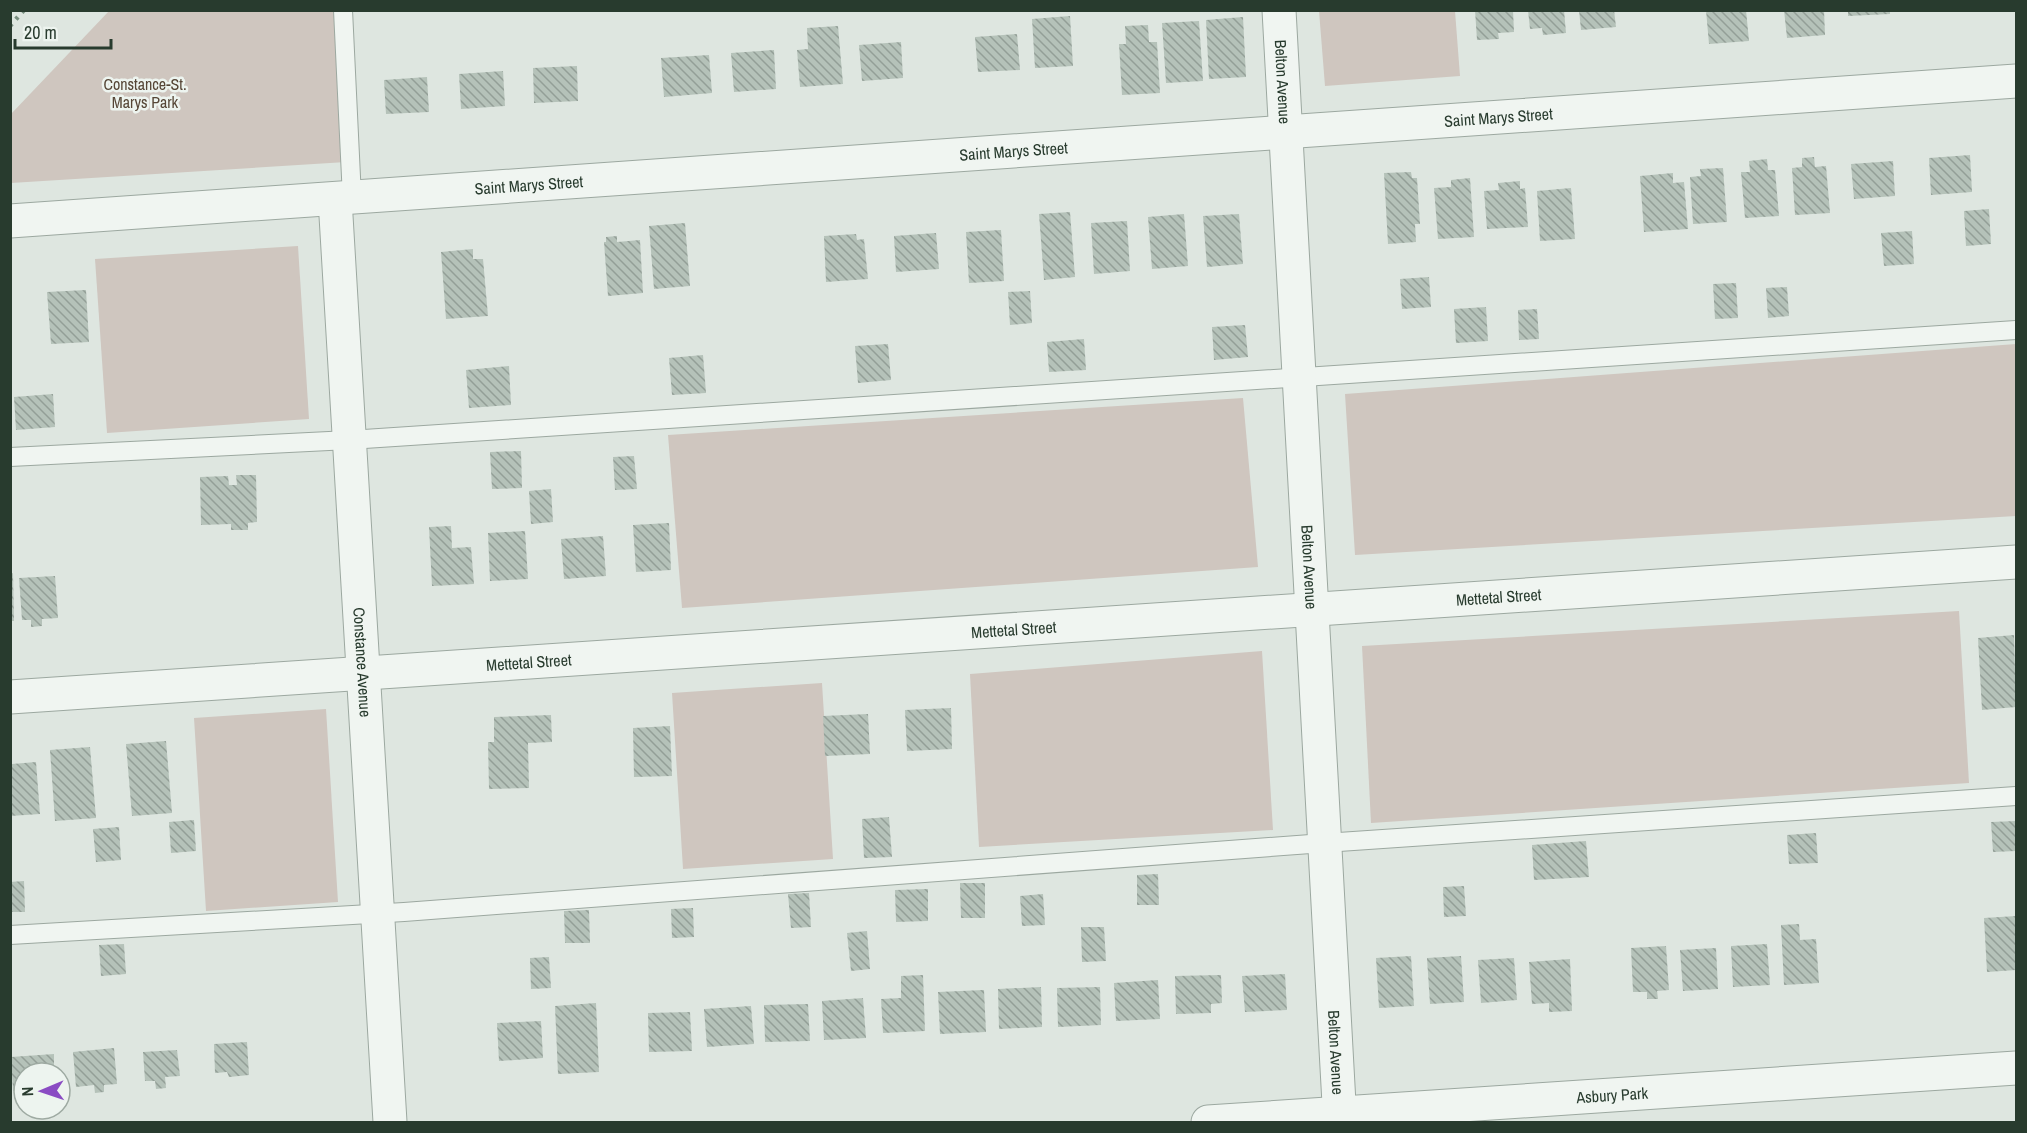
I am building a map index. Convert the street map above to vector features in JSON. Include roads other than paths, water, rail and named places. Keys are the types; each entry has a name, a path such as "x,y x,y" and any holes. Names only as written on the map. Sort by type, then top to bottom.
{"street":[{"name":"Belton Avenue","path":"1279,10 1339,1118"},
{"name":"Saint Marys Street","path":"10,221 2016,81"},
{"name":"Constance Avenue","path":"343,199 350,440 390,1122"},
{"name":"Mettetal Street","path":"10,697 2016,562"},
{"name":"Asbury Park","path":"1208,1122 1339,1118 1391,1111 2016,1068"}],"lane":[{"path":"343,10 343,199"},
{"path":"10,457 350,440 2016,330"},
{"path":"10,934 377,913 1324,843 2016,796"}],"railway":[{"path":"10,26 24,10"}],"park label":[{"name":"Constance-St. Marys Park","path":"145,93"}]}
